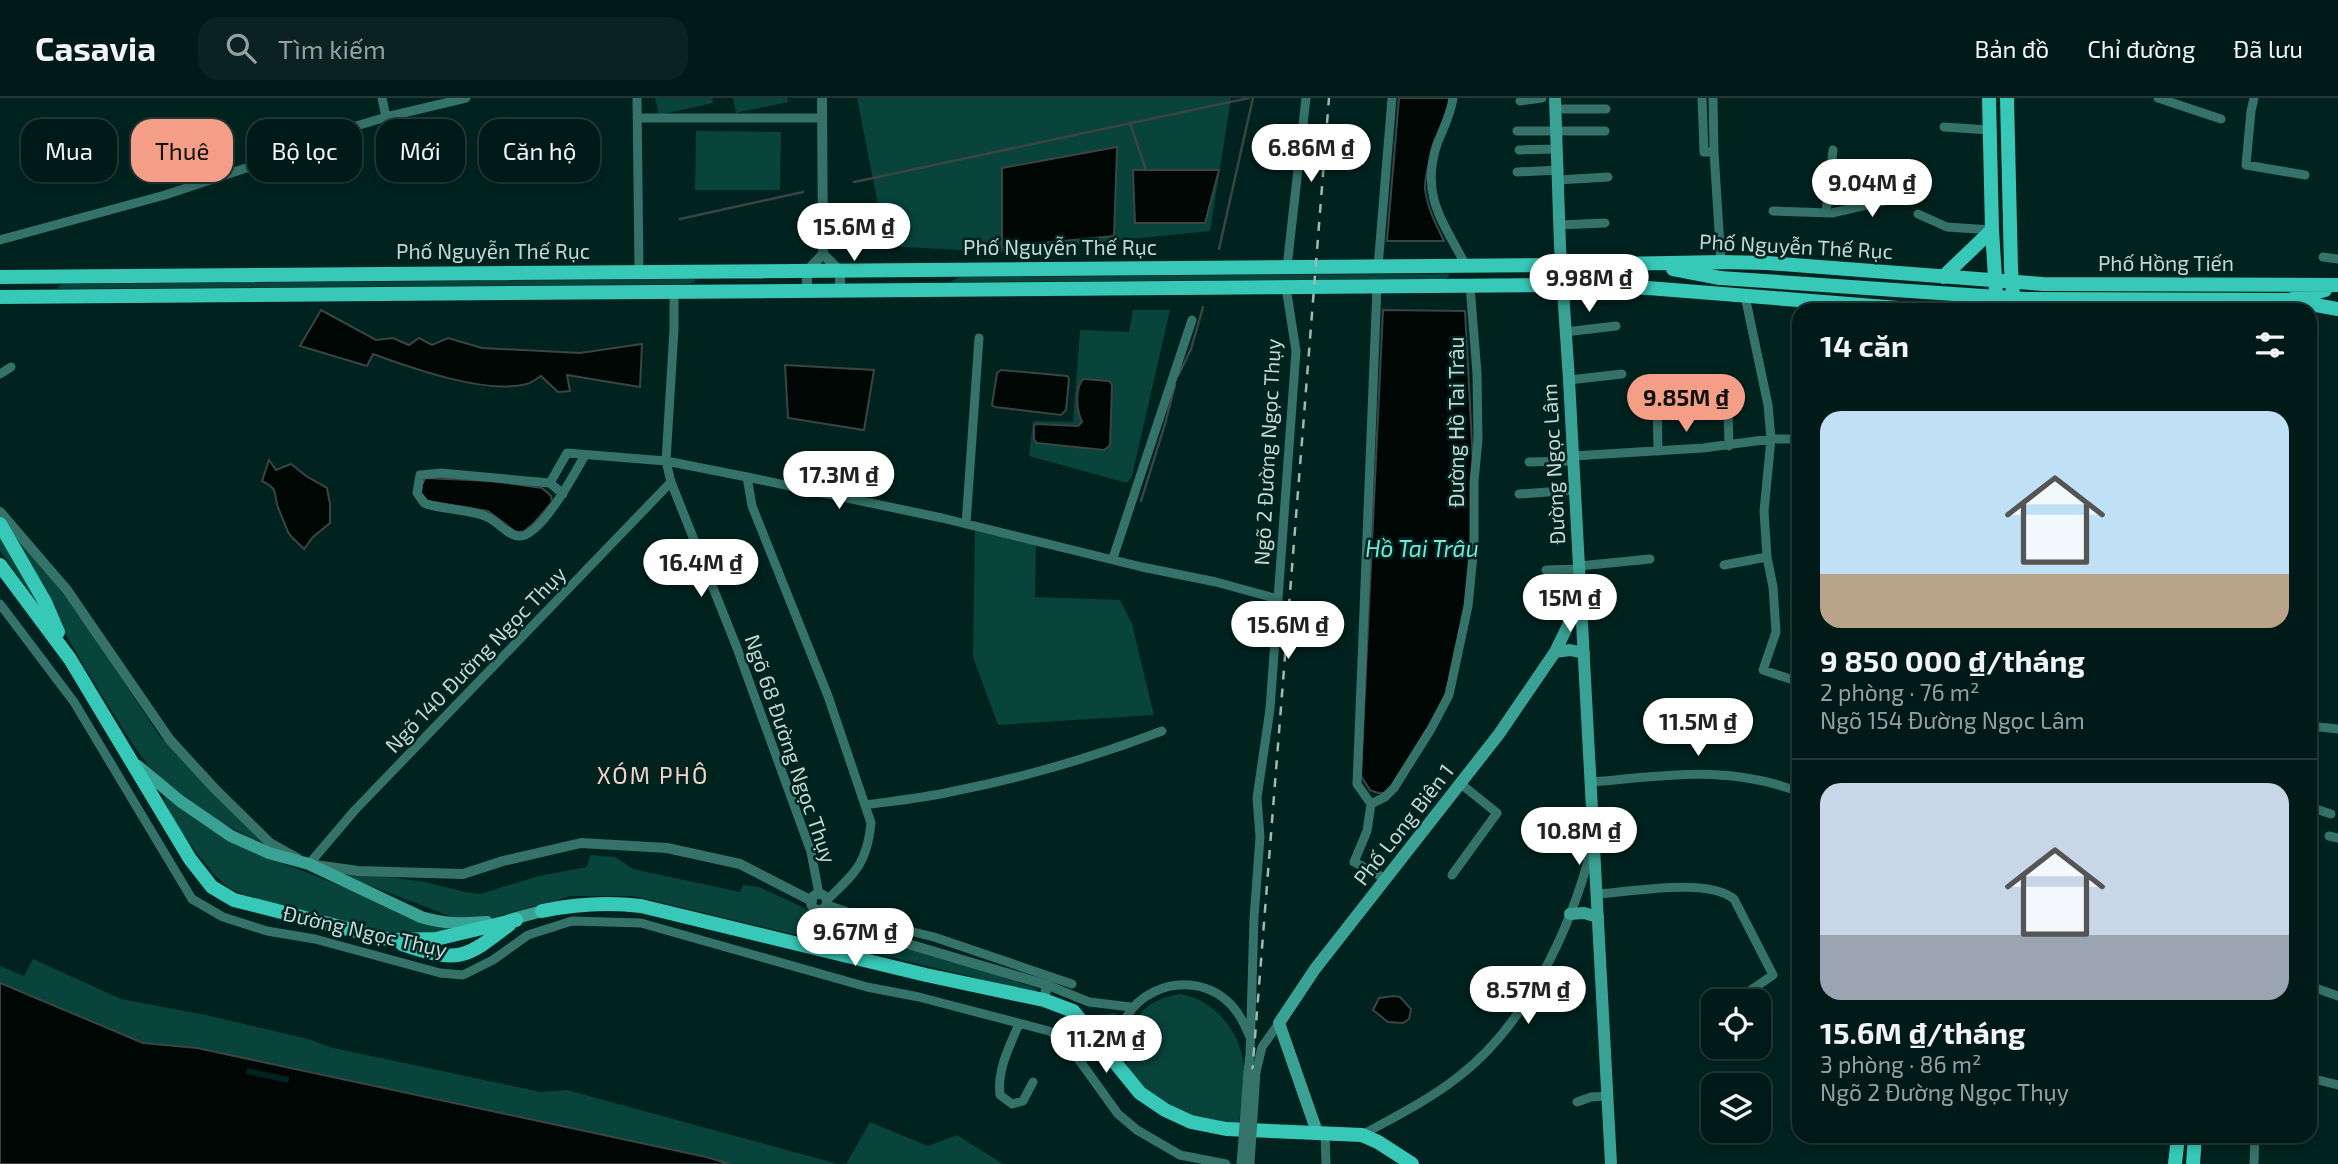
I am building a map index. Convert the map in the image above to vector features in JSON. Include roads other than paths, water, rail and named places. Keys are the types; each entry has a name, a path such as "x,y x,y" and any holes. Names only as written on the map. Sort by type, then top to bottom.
{"main road":[{"path":"1989,98 1996,303"},
{"path":"2007,98 2013,303"},
{"name":"Đường Ngọc Lâm","path":"1555,103 1562,285 1611,1164"},
{"path":"1943,277 1992,230"},
{"name":"Phố Nguyễn Thế Rục","path":"0,277 1721,262 1994,281"},
{"path":"1648,264 1720,278 2027,299 2289,300 2304,303"},
{"path":"1648,288 1720,278"},
{"name":"Phố Hồng Tiến","path":"1994,281 2094,285 2338,286"},
{"name":"Phố Nguyễn Thế Rục","path":"0,297 1562,285 1648,288 1834,303"},
{"path":"2289,300 2338,286"},
{"path":"2317,306 2338,310"},
{"path":"2317,313 2338,310"},
{"path":"0,524 45,603 70,659"},
{"name":"Đường Ngọc Thụy","path":"0,565 70,659 190,859 212,887 234,900 391,940 432,954 461,956 516,920"},
{"name":"Phố Long Biên 1","path":"1279,1023 1315,969 1499,734 1555,652 1581,599"},
{"path":"1555,652 1570,650 1584,653"},
{"path":"127,756 180,802 231,836 269,853 309,864 421,917 438,922 455,925 516,920"},
{"name":"Đường Ngọc Thụy","path":"391,940 436,939 542,911 611,902 641,906 926,975 1045,992 1073,1011"},
{"path":"1570,914 1584,913 1598,917"},
{"path":"1073,1011 1140,1093 1165,1110 1191,1122 1226,1129 1362,1135 1412,1164"},
{"path":"1279,1023 1321,1132"},
{"path":"2175,1164 2177,1143"},
{"path":"2193,1164 2195,1143"}],"street":[{"path":"382,98 386,117"},
{"path":"0,240 165,195 273,159 327,135 386,117 466,98"},
{"path":"637,98 639,272"},
{"path":"822,98 824,254 840,271 840,290"},
{"path":"1287,267 1306,98"},
{"path":"1378,267 1392,98"},
{"path":"1454,98 1437,146 1430,179 1434,205 1466,266"},
{"path":"1520,101 1542,98"},
{"path":"1702,98 1704,152 1714,152"},
{"path":"1713,98 1721,262"},
{"path":"2158,98 2221,119"},
{"path":"2254,98 2246,165 2305,175"},
{"path":"1555,103 1606,109"},
{"path":"638,118 822,118"},
{"path":"1944,127 1990,130"},
{"path":"1517,131 1605,131"},
{"path":"1519,150 1558,149"},
{"path":"1826,213 1833,150"},
{"path":"1517,172 1608,177"},
{"path":"1773,211 1832,214 1905,196"},
{"path":"1918,214 1947,227 1992,230"},
{"path":"1559,225 1605,223"},
{"path":"807,291 807,271 824,254"},
{"path":"2323,257 2338,259"},
{"name":"Đường Hồ Tai Trâu","path":"1371,804 1385,797 1394,788 1449,695 1468,606 1474,545 1478,418 1476,350 1470,286"},
{"name":"Ngõ 2 Đường Ngọc Thụy","path":"1252,1072 1250,1037 1254,918 1260,837 1256,798 1270,709 1296,351 1286,287"},
{"path":"1377,287 1357,784 1371,804 1367,831 1354,862 1386,879"},
{"name":"Ngõ 68 Đường Ngọc Thụy","path":"674,292 666,461 671,482 737,648 811,852 821,902"},
{"path":"1745,296 1768,405 1771,439 1764,511 1776,632 1763,670 1792,680"},
{"path":"1113,558 1192,320"},
{"path":"1565,331 1616,326"},
{"path":"966,524 979,338"},
{"path":"0,374 11,367"},
{"path":"1569,380 1622,374"},
{"path":"1657,394 1658,451"},
{"path":"1658,408 1731,409 1729,446"},
{"path":"1529,462 1792,439"},
{"path":"550,483 567,453 666,461 966,524 1278,599"},
{"path":"563,494 550,483 441,473 420,475 417,493 424,503 485,516 512,535 522,537 532,533 563,494 585,455"},
{"path":"747,477 752,506 818,671 871,823 865,855 854,876 821,902"},
{"name":"Ngõ 140 Đường Ngọc Thụy","path":"309,864 355,810 671,482"},
{"path":"1518,494 1575,490"},
{"name":"Đường Ngọc Thụy","path":"0,512 67,590 170,740 270,843 309,864 358,871 463,874 503,861 581,843 667,848 740,864 821,902 864,931 1045,992 1089,1002 1132,1007"},
{"path":"1724,565 1767,557"},
{"path":"1546,570 1650,559"},
{"name":"Đường Ngọc Thụy","path":"0,604 74,702 192,899 223,917 267,932 315,939 440,973 463,975 493,960 528,935 572,921 641,923 867,987 919,997 1049,1031 1064,1039 1118,1114 1137,1130 1180,1155 1226,1164"},
{"path":"2317,727 2338,729"},
{"path":"865,804 951,792 1020,776 1094,756 1162,732"},
{"path":"1591,782 1706,773 1751,778 1792,790"},
{"path":"1452,875 1497,813 1461,784"},
{"path":"2317,809 2331,814"},
{"path":"1362,1135 1459,1077 1511,1024 1543,970 1570,914 1582,884 1594,839"},
{"path":"1597,894 1695,886 1726,893 1734,899 1773,975 1755,989"},
{"path":"821,902 1072,984"},
{"path":"461,956 463,975"},
{"path":"1122,1073 1116,1049 1124,1018 1132,1007 1158,989 1192,985 1205,989 1232,1006 1250,1037"},
{"path":"2317,988 2338,996"},
{"path":"1073,1011 1089,1002"},
{"name":"Phố Long Biên 1","path":"1252,1072 1262,1047 1279,1023"},
{"path":"1019,1024 1003,1062 1000,1095 1012,1104 1023,1101 1033,1082"},
{"path":"1241,1164 1252,1072"},
{"path":"1250,1164 1252,1072"},
{"path":"2317,1080 2338,1085"},
{"path":"1577,1102 1591,1097 1608,1096"},
{"path":"1321,1132 1326,1164"},
{"path":"2254,1164 2255,1143"}],"water":[{"path":"1399,98 1451,98 1431,157 1425,189 1430,209 1444,241 1387,241"},
{"path":"1117,147 1114,236 1002,247 1002,168"},
{"path":"1133,170 1219,170 1205,223 1135,223"},
{"path":"321,310 376,340 393,338 409,345 419,338 432,345 448,338 482,348 580,353 642,344 640,387 567,375 570,391 558,392 541,376 527,384 491,386 449,378 373,354 367,366 300,346"},
{"name":"Hồ Tai Trâu","path":"1383,310 1465,311 1473,464 1468,592 1447,690 1392,786 1386,792 1378,793 1370,790 1361,776"},
{"path":"785,365 874,370 864,430 788,418"},
{"path":"1001,370 1067,376 1066,410 1061,415 995,407 992,405 997,373"},
{"path":"1083,379 1109,381 1112,385 1110,445 1104,450 1037,443 1034,439 1036,424 1078,426 1082,422 1077,401 1078,389"},
{"path":"269,460 276,470 291,464 327,488 330,523 313,537 304,549 288,532 277,506 274,490 262,481"},
{"path":"425,478 492,481 542,488 551,496 552,502 534,523 523,532 516,532 488,511 428,501 421,494"},
{"path":"0,983 143,1043 197,1048 730,1164 0,1164"},
{"path":"1400,997 1411,1009 1409,1019 1403,1023 1388,1022 1373,1010 1379,998"}],"waterway":[{"path":"854,182 1249,98"},
{"path":"1219,249 1253,98"},
{"path":"1130,123 1146,170"},
{"path":"680,219 803,192"},
{"path":"1178,376 1191,349 1203,307"},
{"path":"1141,501 1175,385"}],"railway":[{"path":"1245,1164 1329,98"}],"district":[{"name":"XÓM PHÔ","path":"653,776"}]}
